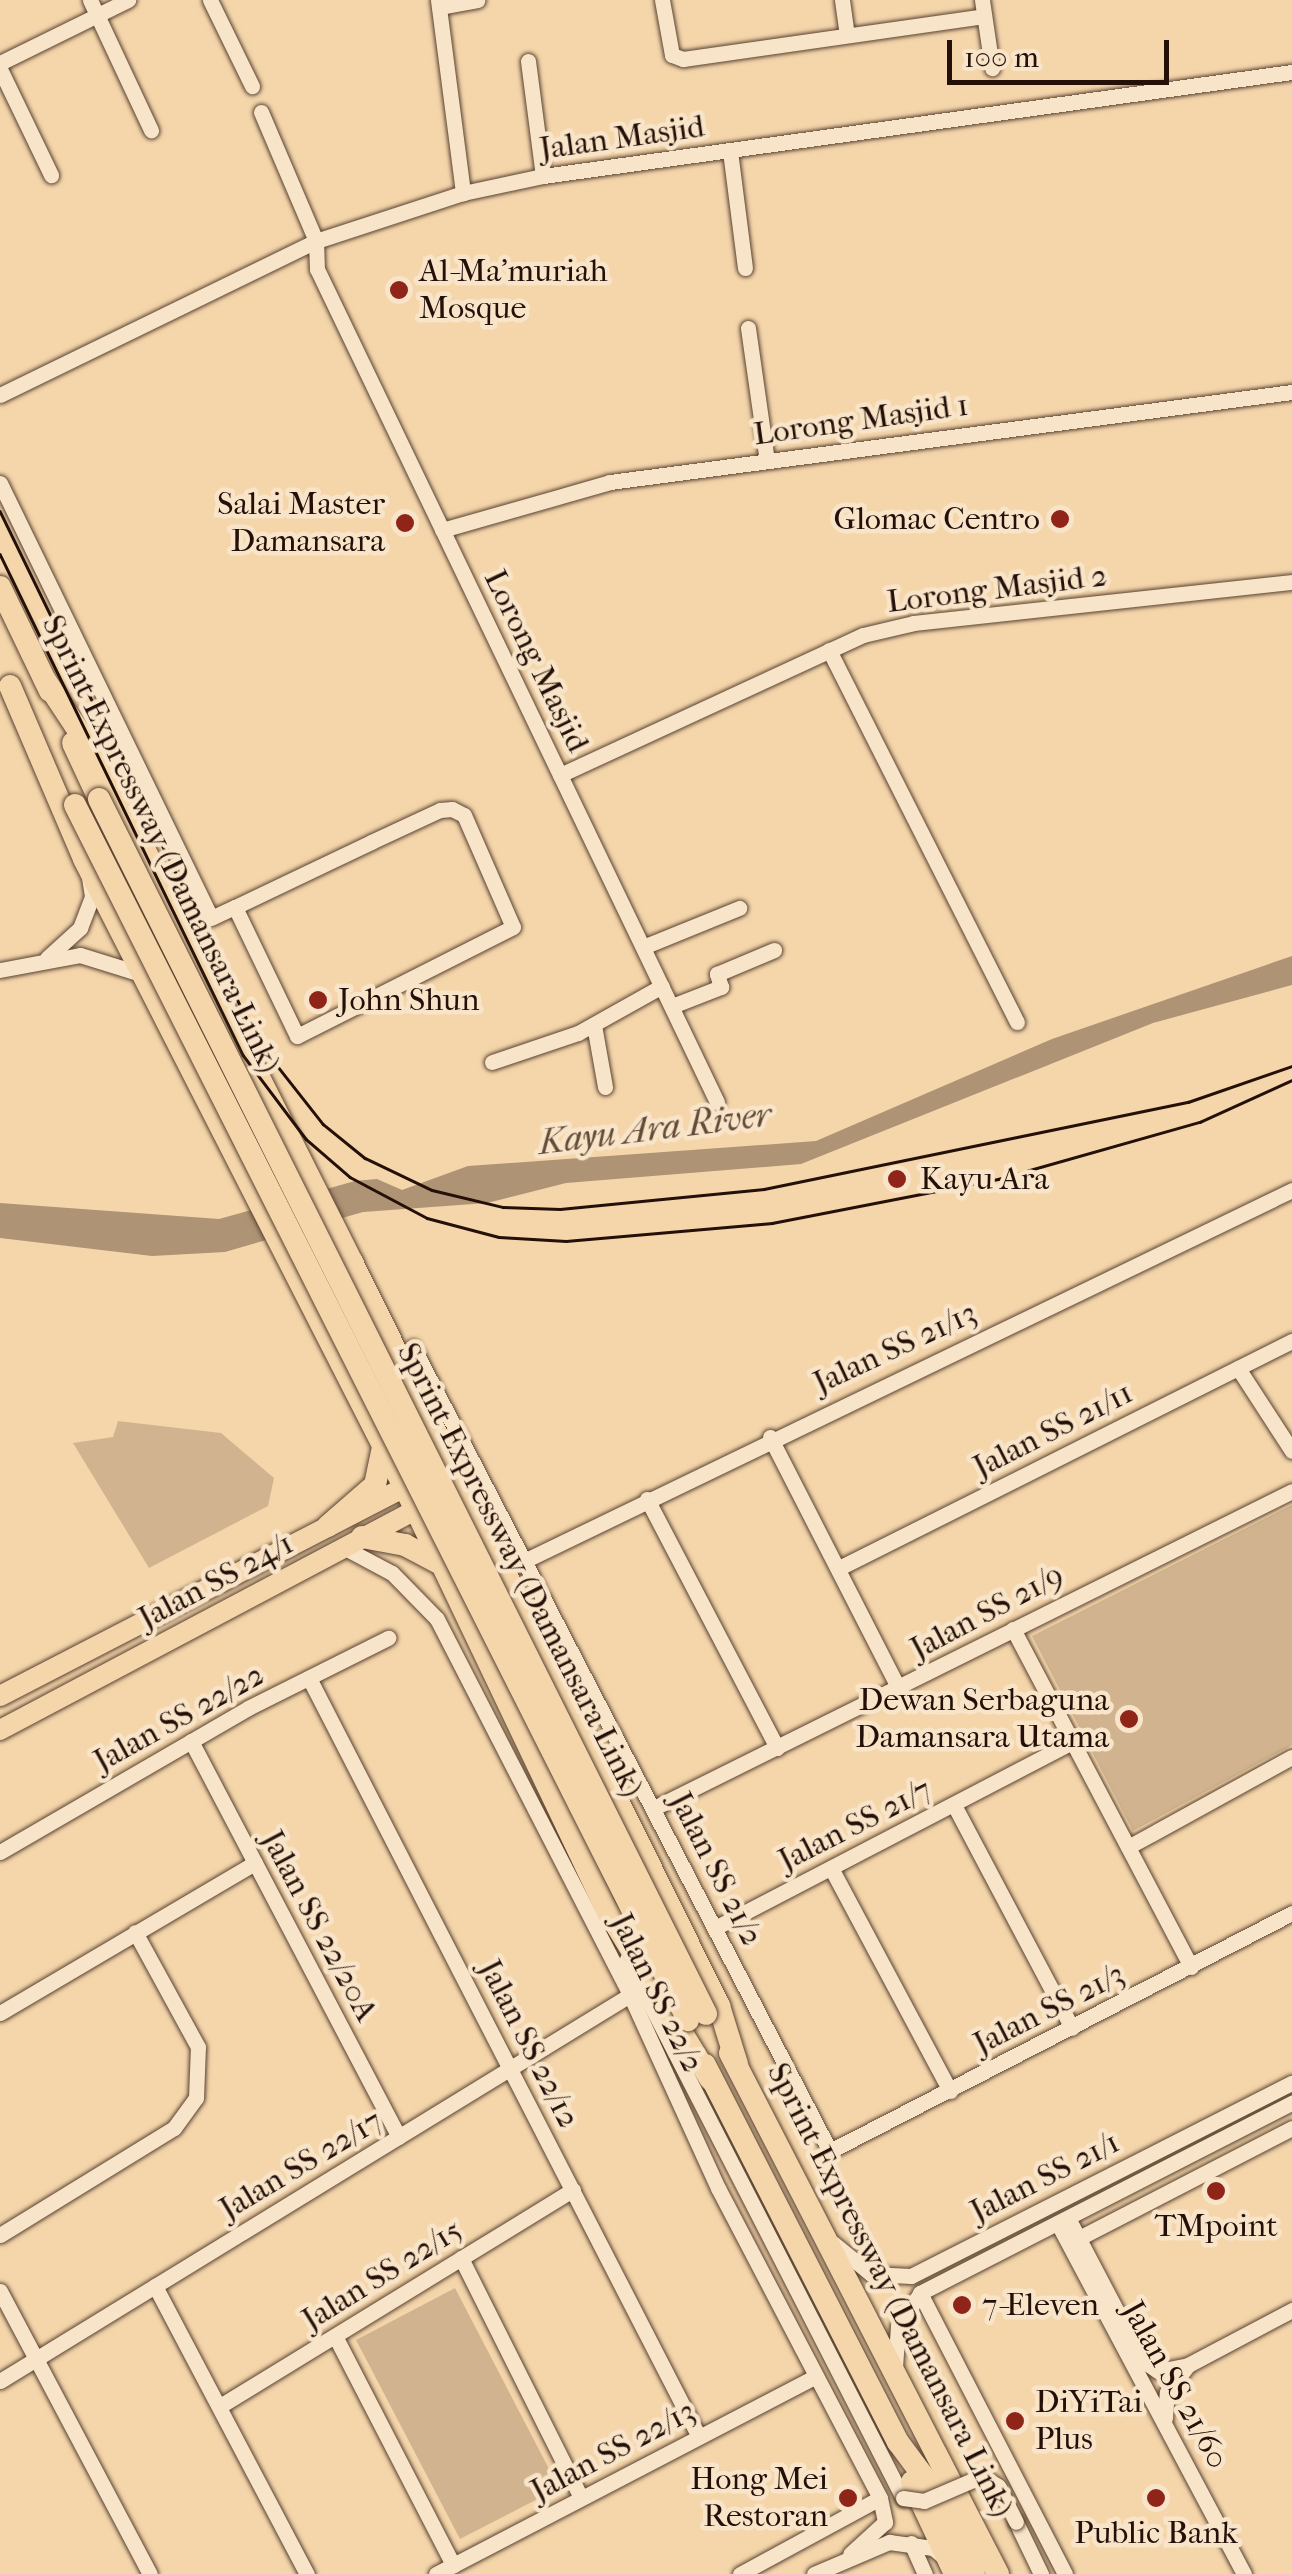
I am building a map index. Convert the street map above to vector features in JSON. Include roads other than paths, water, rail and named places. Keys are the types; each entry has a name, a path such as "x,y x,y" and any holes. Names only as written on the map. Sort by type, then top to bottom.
{"highway":[{"name":"Sprint Expressway (Damansara Link)","path":"0,586 99,799 697,2017 710,2078 898,2442 927,2481 974,2574"},
{"name":"Sprint Expressway (Damansara Link)","path":"5,676 75,805 697,2017 738,2064 998,2574"},
{"path":"5,676 84,860 296,1284 416,1510 438,1564 607,1910 710,2078"},
{"path":"45,680 105,771 305,1168 719,2006 738,2064"},
{"path":"364,1408 382,1421 401,1422 415,1396"},
{"path":"328,1526 375,1485 383,1446"},
{"path":"353,1542 405,1544 438,1564"},
{"path":"473,1634 473,1602 484,1590 503,1589 523,1608"},
{"path":"898,2442 952,2568"}],"main road":[{"name":"Jalan SS 24/1","path":"0,1696 449,1464"},
{"name":"Jalan SS 24/1","path":"0,1730 460,1486"}],"street":[{"path":"51,175 0,66 94,8 128,0"},
{"path":"210,0 252,86"},
{"path":"463,194 439,3 478,0"},
{"path":"662,0 672,55 684,59 983,8 992,68"},
{"path":"842,0 847,34"},
{"path":"94,8 151,130"},
{"path":"528,61 544,176"},
{"name":"Jalan Masjid","path":"0,396 316,241 463,194 544,176 1292,72"},
{"name":"Lorong Masjid","path":"261,112 316,241 317,268 716,1102"},
{"path":"730,151 745,268"},
{"path":"748,328 768,460"},
{"name":"Lorong Masjid 1","path":"442,530 561,492 768,460 1292,392"},
{"path":"0,484 212,918 440,810 464,815 513,927 297,1036 236,907"},
{"name":"Lorong Masjid 2","path":"560,774 829,650 914,623 1292,582"},
{"path":"829,650 1017,1022"},
{"path":"44,960 68,943 88,910 91,885 84,860"},
{"path":"643,946 739,908"},
{"path":"672,1006 721,986 716,974 774,950"},
{"path":"0,970 80,955 140,974"},
{"path":"492,1062 594,1025 662,986"},
{"path":"594,1025 605,1086"},
{"name":"Jalan SS 21/13","path":"524,1562 770,1438 1292,1190"},
{"name":"Jalan SS 21/11","path":"839,1568 1292,1341"},
{"name":"Jalan SS 21/2","path":"413,1347 830,2151"},
{"path":"1238,1368 1292,1450"},
{"path":"770,1438 899,1689"},
{"name":"Jalan SS 21/9","path":"654,1808 1292,1491"},
{"path":"646,1499 778,1748"},
{"name":"Jalan SS 22/2","path":"353,1542 413,1590 437,1620 630,1995 718,2188 880,2498"},
{"path":"1013,1629 1191,1967"},
{"name":"Jalan SS 22/22","path":"0,1852 191,1741 388,1638"},
{"name":"Jalan SS 22/12","path":"309,1678 700,2436"},
{"name":"Jalan SS 22/20A","path":"191,1741 399,2137"},
{"name":"Jalan SS 21/7","path":"714,1928 1073,1742"},
{"path":"1128,1846 1292,1757"},
{"path":"954,1804 1072,2028"},
{"path":"0,2013 256,1864"},
{"path":"831,1868 950,2090"},
{"path":"607,1910 637,1983 903,2498 924,2501 982,2476 998,2486 1041,2574"},
{"name":"Jalan SS 21/3","path":"830,2151 1292,1912"},
{"path":"0,2235 174,2128 196,2098 198,2047 135,1932"},
{"name":"Jalan SS 22/17","path":"0,2381 630,1995"},
{"name":"Jalan SS 21/1","path":"826,2237 870,2274 911,2276 1292,2082"},
{"name":"Jalan SS 21/1","path":"920,2294 1292,2102"},
{"path":"1078,2238 1292,2128"},
{"name":"Jalan SS 22/15","path":"220,2406 572,2190"},
{"name":"Jalan SS 21/60","path":"1063,2221 1078,2238 1143,2362 1158,2372 1188,2365"},
{"name":"Jalan SS 21/60","path":"1063,2221 1238,2569"},
{"path":"461,2258 581,2498"},
{"path":"155,2286 307,2574"},
{"path":"0,2291 150,2574"},
{"path":"895,2371 898,2326 920,2294 1065,2574"},
{"path":"1166,2420 1167,2392 1188,2365 1292,2310"},
{"path":"335,2336 453,2565"},
{"name":"Jalan SS 22/13","path":"436,2574 816,2376"},
{"path":"740,2574 880,2498 885,2522 850,2554 814,2574"},
{"path":"850,2554 911,2543 952,2568"},
{"path":"911,2543 925,2574"}],"tram line":[{"path":"0,511 257,1040 323,1124 365,1158 432,1190 503,1207 560,1209 764,1189 1188,1102 1292,1066"},
{"path":"0,554 243,1055 306,1139 350,1177 427,1218 499,1237 566,1241 772,1223 998,1179 1200,1122 1292,1080"}],"place":[{"name":"Al-Ma'muriah Mosque","path":"399,290"},
{"name":"Glomac Centro","path":"1060,519"},
{"name":"Salai Master Damansara","path":"405,523"},
{"name":"John Shun","path":"318,1000"},
{"name":"Kayu Ara","path":"897,1179"},
{"name":"Dewan Serbaguna Damansara Utama","path":"1129,1719"},
{"name":"TMpoint","path":"1216,2191"},
{"name":"7-Eleven","path":"962,2305"},
{"name":"DiYiTai Plus","path":"1015,2421"},
{"name":"Hong Mei Restoran","path":"848,2498"},
{"name":"Public Bank","path":"1156,2498"}],"water label":[{"name":"Kayu Ara River","path":"655,1129"}]}
